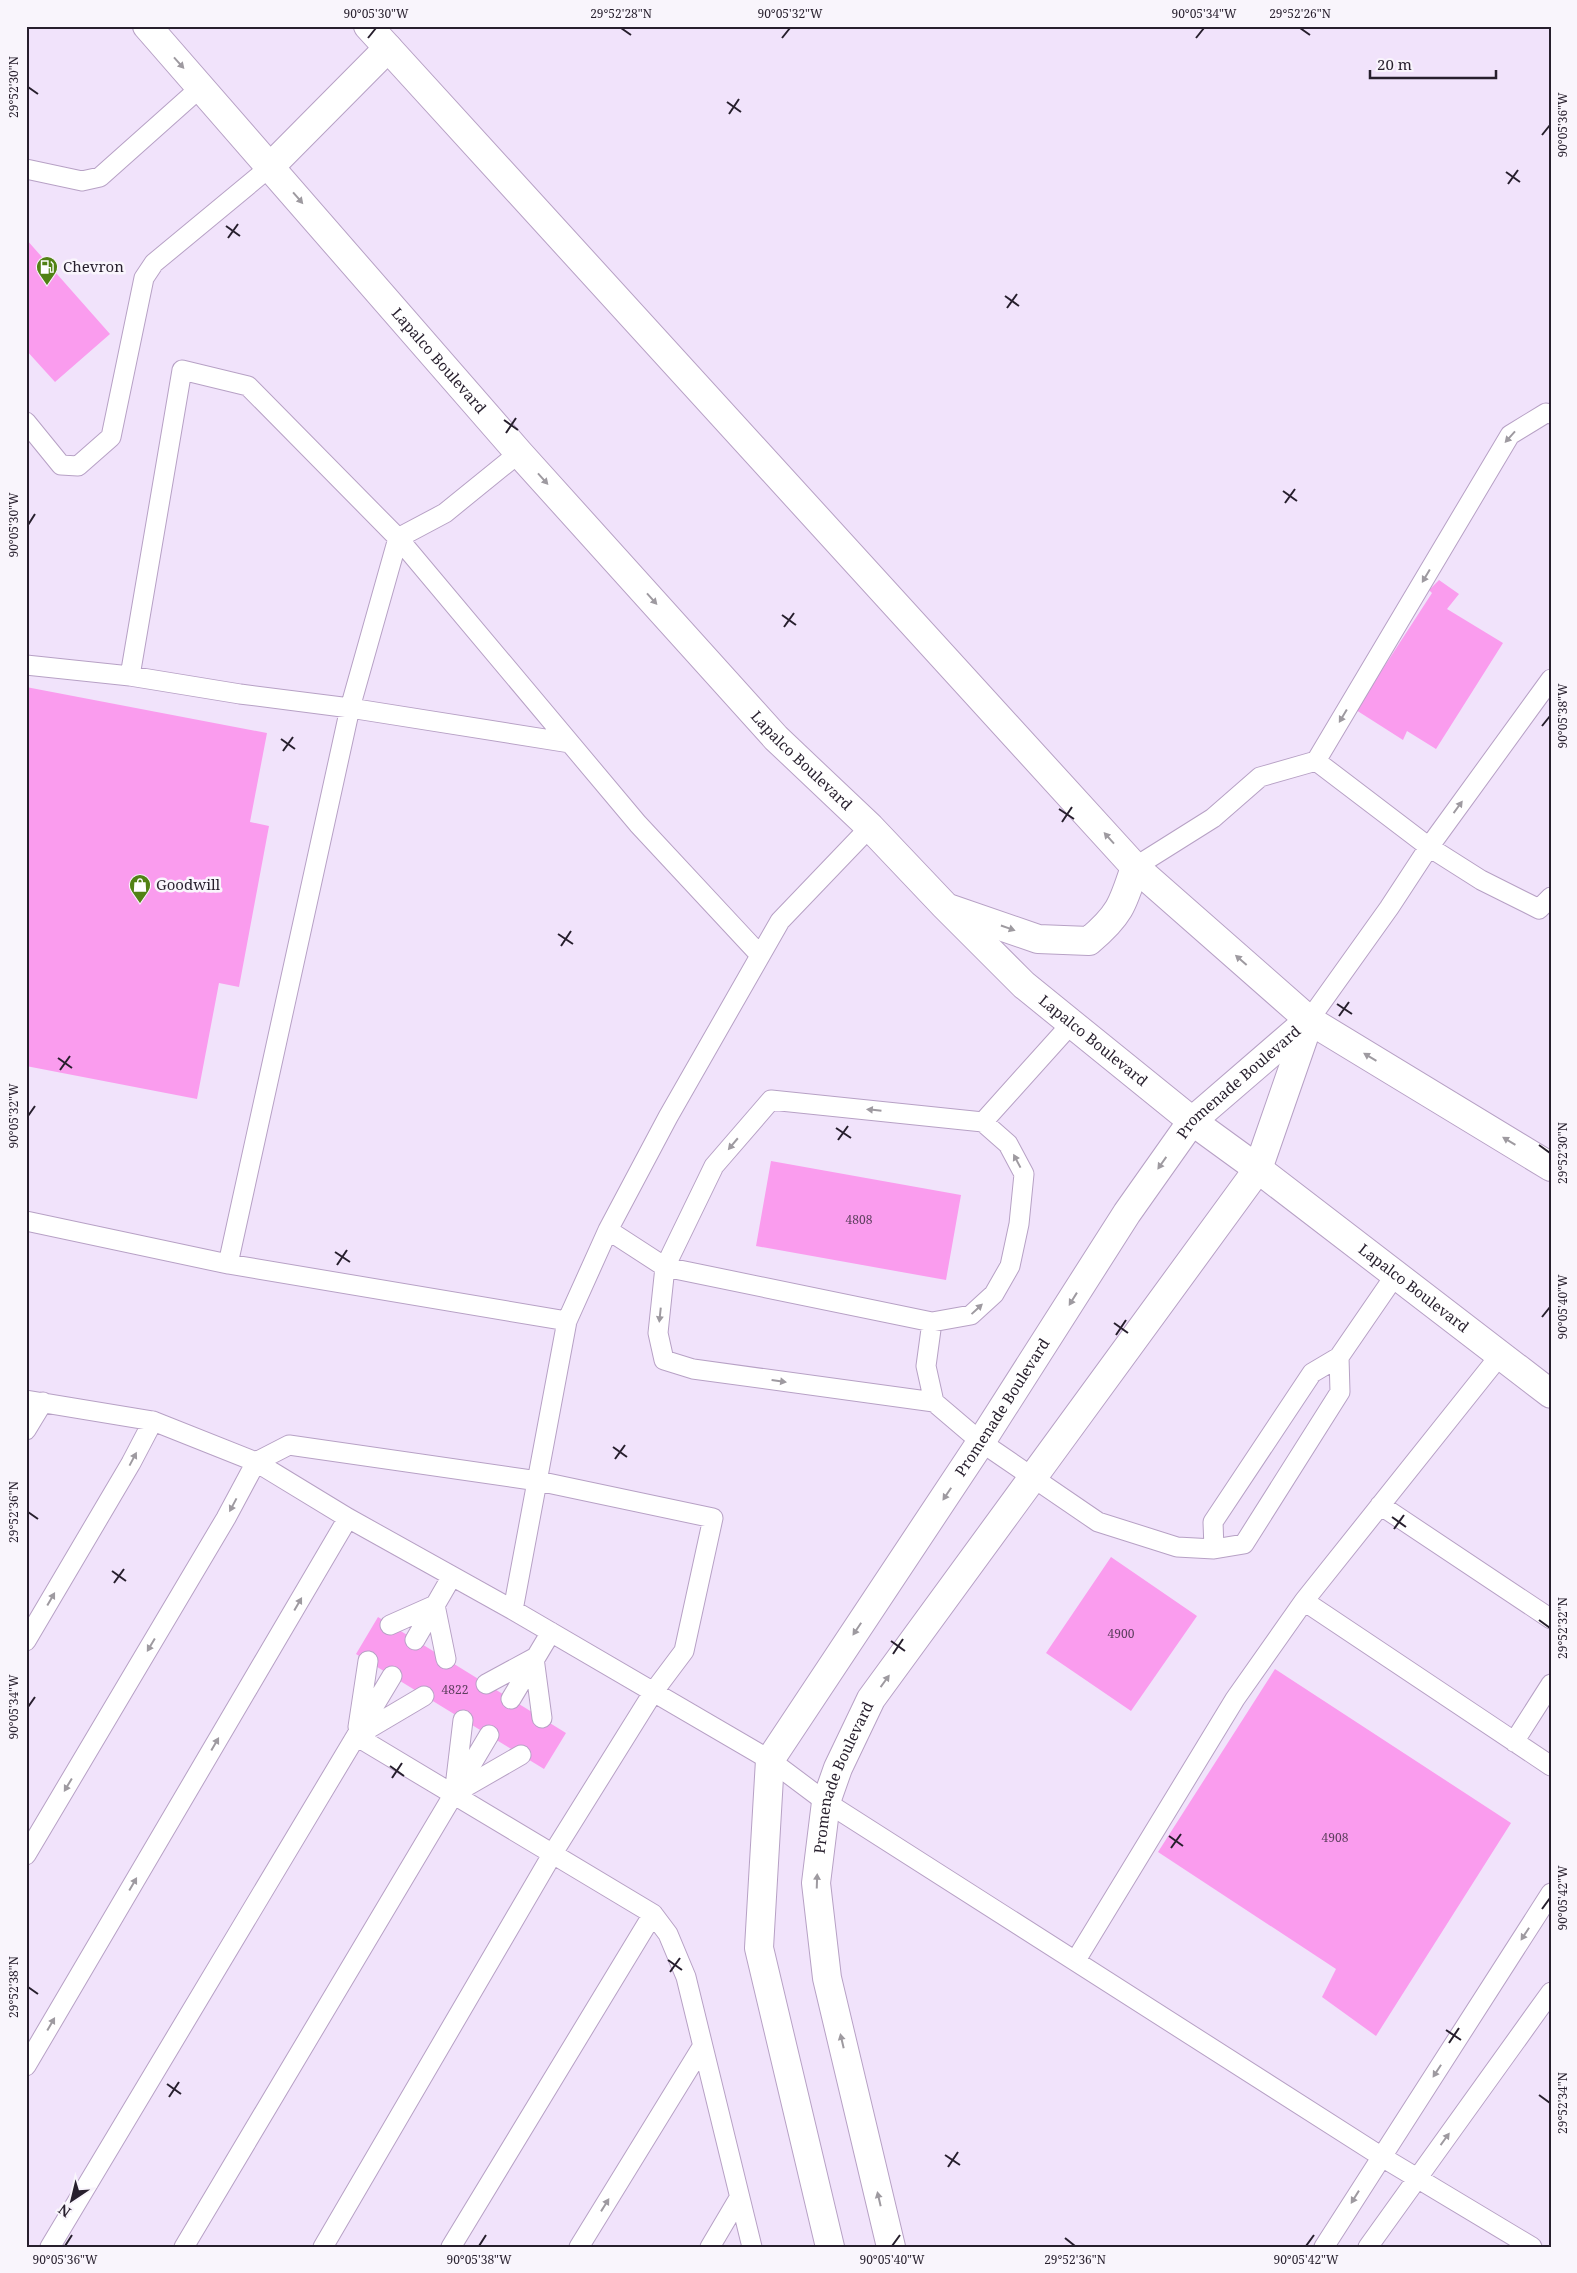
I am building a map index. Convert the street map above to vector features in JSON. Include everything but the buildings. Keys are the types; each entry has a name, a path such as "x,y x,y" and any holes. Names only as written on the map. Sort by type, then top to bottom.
{"main road":[{"name":"Lapalco Boulevard","path":"147,26 519,453 776,738 870,827 1024,985 1192,1121 1258,1169 1551,1394"},
{"path":"368,26 1135,866 1309,1020 1551,1167"},
{"path":"270,167 388,48"},
{"path":"945,906 1038,939 1089,941 1109,925 1122,905 1135,866"},
{"name":"Promenade Boulevard","path":"770,1760 982,1442 1127,1213 1192,1121 1309,1020"},
{"name":"Promenade Boulevard","path":"890,2247 827,1978 816,1883 826,1802 838,1768 871,1700 1258,1169 1309,1020"},
{"path":"770,1760 759,1948 830,2247"}],"lane":[{"path":"26,169 82,181 100,177 201,87"},
{"path":"26,422 61,465 78,466 111,437 144,278 154,263 270,167"},
{"path":"130,676 182,370 248,386 398,538 638,824 760,955"},
{"path":"1135,866 1213,818 1260,777 1316,762 1510,435 1546,413 1551,414"},
{"path":"228,1264 350,708 398,538 445,513 519,453"},
{"path":"26,665 130,676 570,743"},
{"path":"1309,1020 1389,908 1429,847 1551,679"},
{"path":"1316,762 1429,847 1481,880 1547,908"},
{"path":"513,1610 567,1321 608,1230 668,1118 780,921 870,827"},
{"path":"983,1122 1072,1023"},
{"path":"608,1230 665,1267 932,1322 971,1315 994,1294 1010,1266 1019,1224 1024,1174 1008,1144 983,1122 770,1100 714,1166 665,1267 658,1333 664,1360 693,1369 934,1402 982,1442 1032,1479 1098,1522 1177,1547 1214,1549 1244,1544 1340,1392 1339,1357"},
{"path":"26,1221 228,1264 567,1321"},
{"path":"1214,1549 1212,1522 1312,1373 1339,1357 1396,1274"},
{"path":"932,1322 926,1366 934,1402"},
{"path":"1076,1960 1235,1699 1304,1601 1500,1354"},
{"path":"26,1430 35,1401 153,1420 256,1462 348,1518 513,1610 770,1760 826,1802 1382,2157 1532,2247"},
{"path":"26,1641 131,1463 153,1420"},
{"path":"26,1855 226,1518 256,1462 288,1445 538,1481 713,1518 684,1652 654,1691 553,1853 323,2247"},
{"path":"1380,1505 1551,1619"},
{"path":"26,2066 348,1518"},
{"path":"415,1640 452,1576"},
{"path":"1304,1601 1551,1766"},
{"path":"390,1625 435,1605"},
{"path":"435,1605 446,1659"},
{"path":"511,1699 551,1632"},
{"path":"486,1684 534,1658"},
{"path":"534,1658 542,1718"},
{"path":"356,1736 368,1661"},
{"path":"50,2247 392,1676"},
{"path":"1514,1742 1551,1684"},
{"path":"356,1736 424,1696"},
{"path":"454,1794 463,1720"},
{"path":"184,2247 489,1735"},
{"path":"356,1736 653,1914 668,1934 686,1977 752,2247"},
{"path":"454,1794 521,1755"},
{"path":"1324,2247 1551,1893"},
{"path":"451,2247 653,1914"},
{"path":"1368,2247 1551,1992"},
{"path":"579,2247 702,2047"},
{"path":"710,2247 739,2198"}],"place":[{"name":"Chevron","path":"47,286"},
{"name":"Goodwill","path":"140,904"}]}
